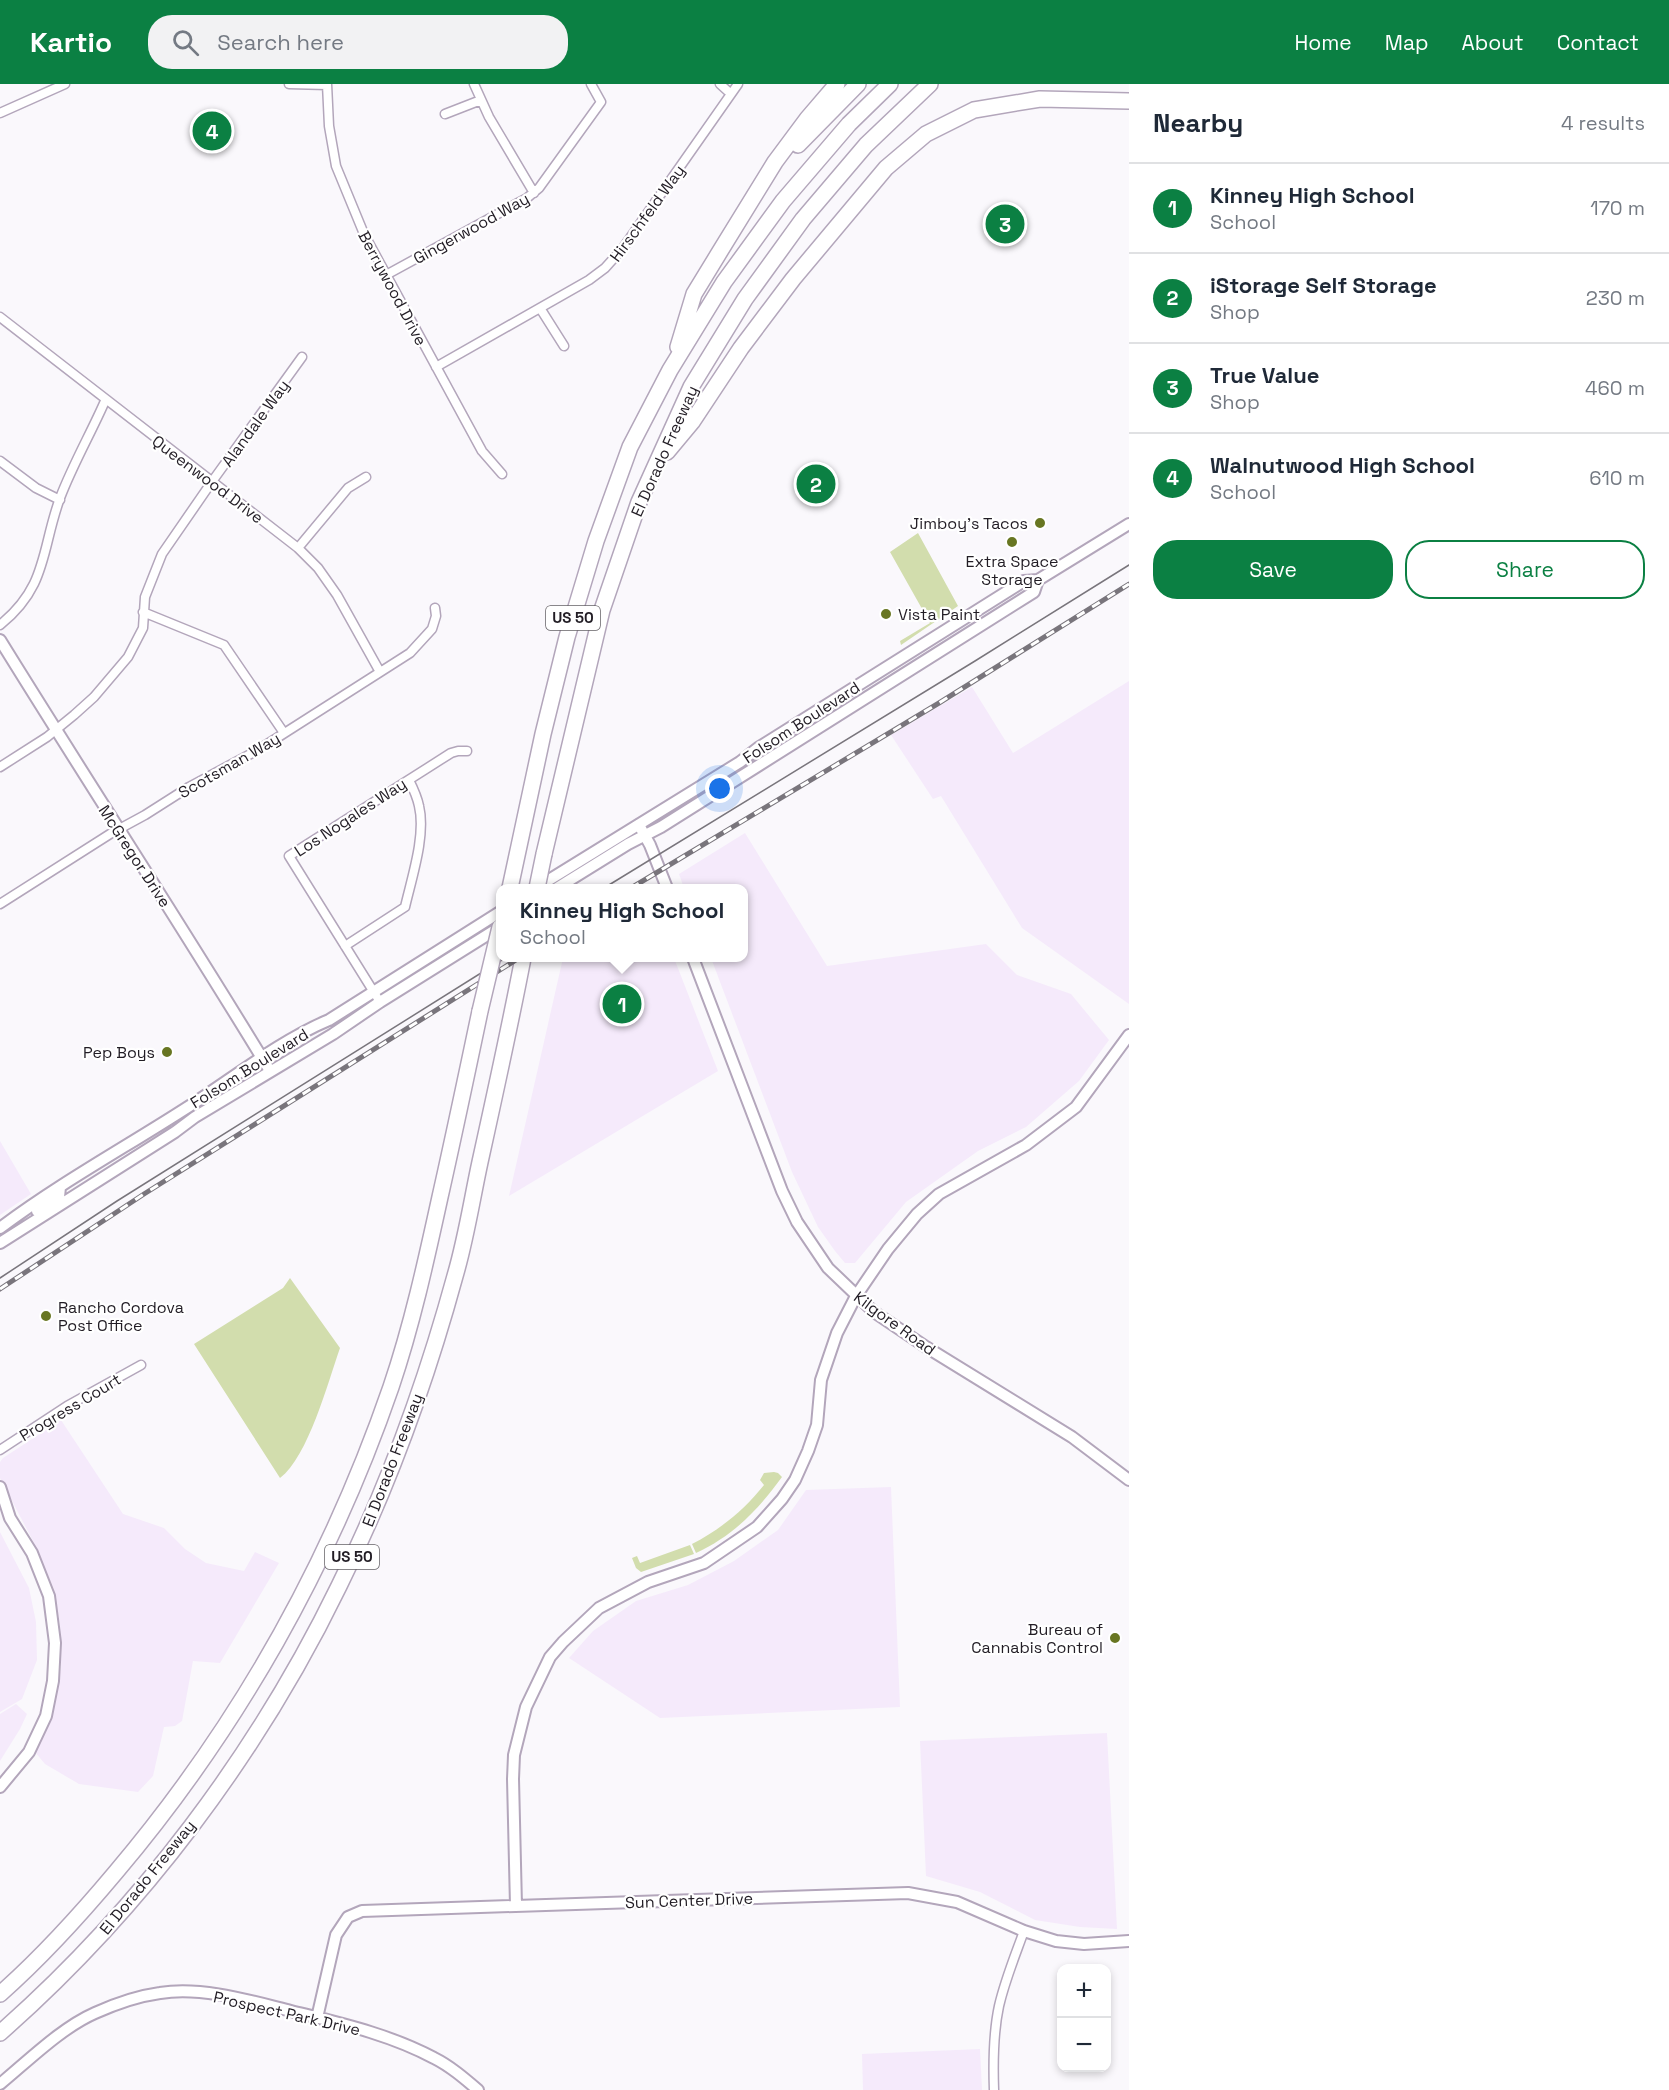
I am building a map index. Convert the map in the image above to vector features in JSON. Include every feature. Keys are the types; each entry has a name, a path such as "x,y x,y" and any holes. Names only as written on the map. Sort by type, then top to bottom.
{"highway":[{"path":"670,370 694,294 763,183 807,119 837,84"},
{"path":"763,183 858,84"},
{"name":"El Dorado Freeway","path":"511,883 543,734 567,637 596,541 630,447 670,370 724,282 783,201 849,124 890,84"},
{"name":"El Dorado Freeway","path":"538,884 602,610 639,502 691,387 745,299 803,219 866,145 930,84"},
{"path":"654,468 692,422 741,348 793,279 886,168 926,134 975,110 1040,99 1129,101"},
{"name":"El Dorado Freeway","path":"0,1994 85,1909 150,1831 217,1740 265,1663 314,1574 356,1481 408,1332 420,1288 496,947"},
{"name":"El Dorado Freeway","path":"0,2033 101,1934 169,1854 232,1769 289,1680 339,1587 382,1491 419,1392 456,1274 523,962"}],"street":[{"path":"0,113 65,84"},
{"name":"Berrywood Drive","path":"289,84 327,84 329,126 336,166 364,234 482,451 502,474"},
{"path":"474,84 534,193"},
{"name":"Gingerwood Way","path":"386,275 534,193 544,183 601,102 591,84"},
{"path":"720,84 731,94"},
{"name":"Hirschfeld Way","path":"436,367 589,280 615,259 738,84"},
{"path":"446,114 481,100"},
{"path":"540,308 564,346"},
{"name":"Queenwood Drive","path":"0,317 105,401 298,548 318,568 337,595 380,672"},
{"name":"Alandale Way","path":"0,767 56,730 94,697 122,666 143,628 145,597 162,554 302,357"},
{"path":"0,625 18,609 35,585 46,554 60,500 105,401"},
{"path":"0,461 36,488 60,500"},
{"path":"298,548 348,488 366,477"},
{"name":"Folsom Boulevard","path":"543,884 740,762 758,748 884,673 897,668 899,659 1024,581 1038,580 1129,524"},
{"name":"Folsom Boulevard","path":"564,884 1034,592 1038,580"},
{"name":"Scotsman Way","path":"0,904 189,787 238,762 410,653 424,640 435,623 435,608"},
{"path":"143,612 225,645 284,733"},
{"name":"McGregor Drive","path":"0,640 270,1071"},
{"path":"859,701 866,689 884,673"},
{"name":"Los Nogales Way","path":"380,1002 289,856 451,753 458,750 467,751"},
{"path":"345,946 405,907 421,826 420,806 408,780"},
{"path":"639,825 665,884"},
{"name":"Folsom Boulevard","path":"0,1228 60,1187 263,1058 496,915"},
{"name":"Folsom Boulevard","path":"0,1243 496,930"},
{"name":"Kilgore Road","path":"695,962 790,1208 828,1268 874,1312 926,1347 1072,1437 1129,1480"},
{"path":"516,1906 514,1755 526,1707 545,1665 563,1642 599,1608 648,1582 704,1563 758,1527 795,1480 808,1451 817,1425 821,1380 837,1332 856,1296 901,1232 939,1194 1026,1145 1076,1107 1129,1035"},
{"path":"24,1227 30,1216 58,1197 60,1187"},
{"name":"Progress Court","path":"0,1450 67,1406 141,1365"},
{"path":"0,1487 10,1518 32,1553 50,1596 55,1643 53,1681 46,1716 29,1752 0,1787"},
{"path":"0,1509 10,1518"},
{"name":"Sun Center Drive","path":"317,2018 336,1935 348,1917 362,1911 908,1893 957,1902 1024,1931 1056,1941 1084,1944 1129,1941"},
{"path":"994,2090 993,2053 996,2021 1005,1986 1024,1931"},
{"name":"Prospect Park Drive","path":"0,2084 80,2020 119,2004 161,1992 220,1995 387,2037 455,2071 478,2090"}],"shaded area":[{"path":"1129,681 1129,1004 1022,928 941,796 933,799 891,735 972,687 1013,753"},
{"path":"745,833 827,966 986,944 1017,975 1071,994 1109,1040 1079,1081 1026,1127 978,1151 906,1202 855,1263 845,1263 818,1227 792,1172 713,962 748,962 748,884 683,884 679,874"},
{"path":"562,962 676,962 718,1071 509,1196"},
{"path":"0,1141 31,1194 0,1215"},
{"path":"61,1420 123,1514 164,1528 185,1549 206,1563 244,1571 255,1552 279,1563 220,1663 193,1661 182,1721 175,1726 164,1727 153,1776 138,1792 79,1784 45,1764 35,1752 55,1701 61,1667 60,1626 54,1589 32,1539 0,1478 0,1462"},
{"path":"891,1487 900,1707 660,1718 569,1658 593,1631 636,1601 688,1585 734,1561 778,1530 806,1490"},
{"path":"0,1532 29,1588 36,1622 37,1660 22,1699 0,1712"},
{"path":"16,1704 27,1714 0,1761 0,1714"},
{"path":"1107,1733 1117,1929 1080,1927 1035,1920 980,1892 926,1876 920,1741"},
{"path":"980,2049 982,2090 863,2090 862,2054"}],"green space":[{"path":"918,533 958,606 901,645 900,641 930,623 890,552"},
{"path":"290,1278 340,1348 308,1437 300,1454 280,1478 194,1344 283,1288"},
{"path":"774,1472 782,1477 754,1511 722,1539 696,1553 692,1544 713,1532 740,1511 764,1485 760,1480 764,1473"},
{"path":"690,1545 694,1554 641,1572 636,1568 632,1558 637,1556 640,1563"}],"tram line":[{"path":"611,884 1129,565"},
{"path":"0,1278 117,1201 499,962"}],"railway":[{"path":"638,884 939,703 1129,584"},
{"path":"0,1289 144,1194 513,962"}],"place":[{"name":"Walnutwood High School","path":"212,131"},
{"name":"True Value","path":"1005,224"},
{"name":"iStorage Self Storage","path":"816,484"},
{"name":"Jimboy's Tacos","path":"1040,523"},
{"name":"Extra Space Storage","path":"1012,542"},
{"name":"Vista Paint","path":"886,614"},
{"name":"Kinney High School","path":"622,1004"},
{"name":"Pep Boys","path":"167,1052"},
{"name":"Rancho Cordova Post Office","path":"46,1316"},
{"name":"Bureau of Cannabis Control","path":"1115,1638"}]}
